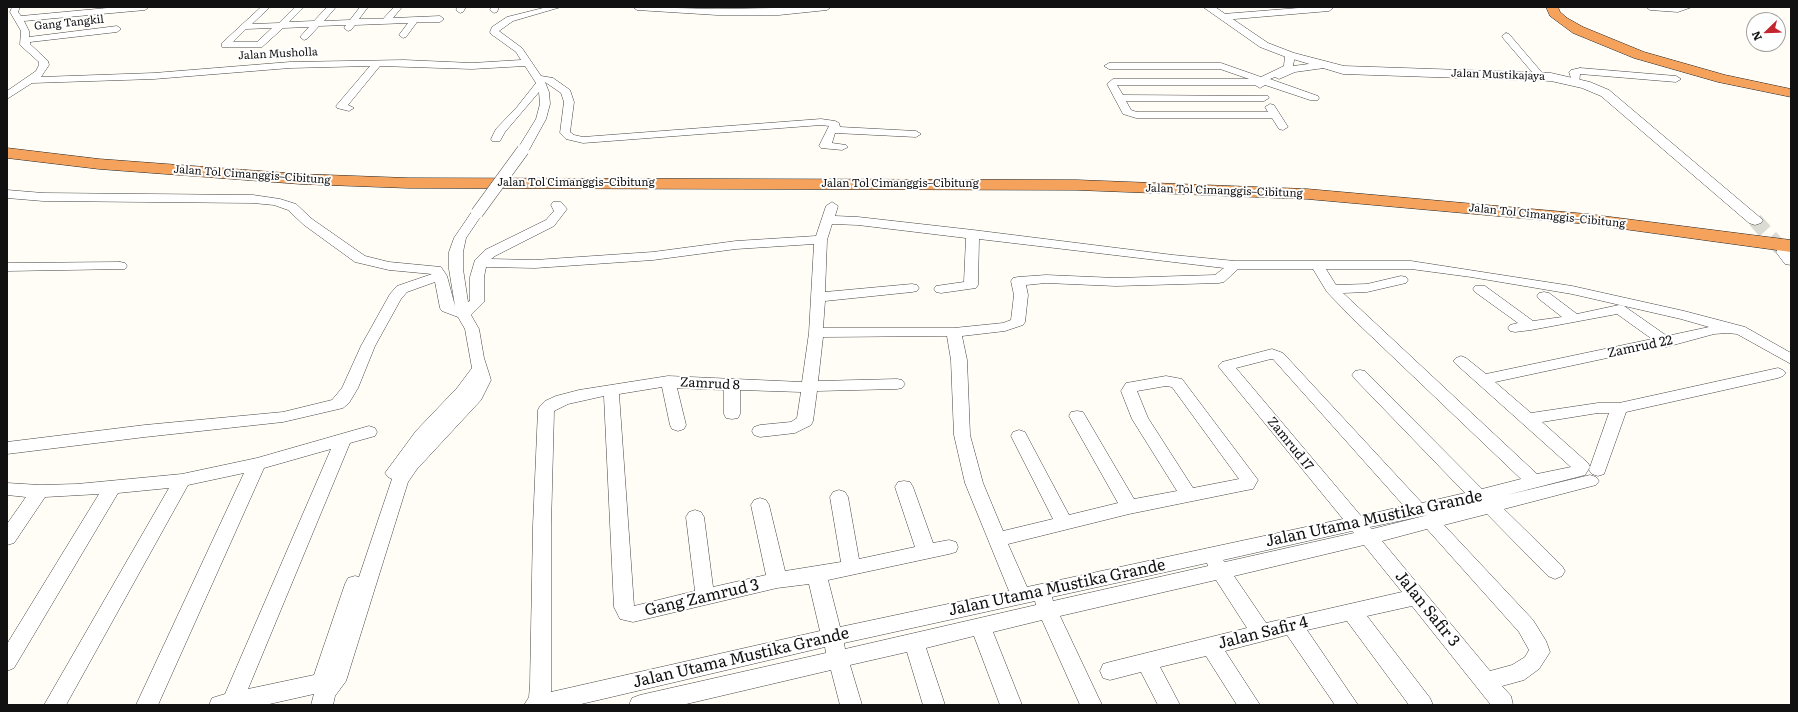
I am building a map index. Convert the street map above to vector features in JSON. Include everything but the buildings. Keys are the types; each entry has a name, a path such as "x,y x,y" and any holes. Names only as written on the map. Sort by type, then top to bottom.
{"highway":[{"path":"1560,10 1612,39 1647,53 1723,74 1791,88"},
{"path":"1560,10 1578,30 1639,55 1723,79 1791,93"},
{"name":"Jalan Tol Cimanggis–Cibitung","path":"7,140 115,153 222,162 397,170 1074,174 1305,182 1571,204 1791,233"},
{"name":"Jalan Tol Cimanggis–Cibitung","path":"7,153 138,167 308,180 408,183 1077,186 1307,194 1587,219 1789,253"}],"street":[{"path":"16,13 57,7"},
{"path":"16,13 145,7"},
{"path":"266,7 225,46 261,44 300,7"},
{"path":"304,37 332,7"},
{"path":"349,26 364,7"},
{"path":"386,21 398,7"},
{"path":"523,7 532,13"},
{"path":"226,704 326,690 395,481 396,469 414,444 453,411 463,392 479,369 472,329 463,314 456,269 456,252 460,238 523,150 541,119 545,104 544,92 539,80 519,50 494,32 495,29 501,24 532,13 557,7"},
{"path":"636,7 717,12 779,12 827,7"},
{"name":"Jalan Mustikajaya","path":"1208,7 1264,45 1324,66 1348,71 1541,77 1576,82 1605,93 1755,220"},
{"path":"1650,7 1678,9 1688,7"},
{"path":"1223,17 1329,8"},
{"path":"7,96 40,73 44,65 43,62 25,45 25,31 16,13"},
{"path":"244,27 316,24 349,26 421,18 440,19"},
{"path":"403,35 421,18"},
{"name":"Gang Tangkil","path":"24,40 116,29"},
{"path":"1506,36 1541,77"},
{"path":"1283,127 1264,98 1260,87 1265,78 1288,67 1290,55"},
{"path":"350,108 341,106 378,63"},
{"name":"Jalan Musholla","path":"30,80 154,76 290,65 378,63 472,66 527,63"},
{"path":"1152,65 1182,127"},
{"path":"1109,66 1221,66 1314,98"},
{"path":"1275,115 1131,114 1127,112 1112,84 1114,81 1264,81 1270,80 1293,69 1324,66"},
{"path":"1576,82 1574,72 1580,71 1676,79"},
{"path":"539,80 550,80 566,92 570,102 565,134 570,137 583,140 821,122 831,122 835,125 834,130"},
{"path":"496,139 500,131 521,109 539,80"},
{"path":"1119,98 1264,98"},
{"path":"842,147 825,146 830,133 834,130 916,134"},
{"path":"7,194 42,197 253,199 276,202 292,207 308,222 360,259 389,266 436,270 440,276 447,308 463,314"},
{"path":"463,314 477,302 477,277 480,263 490,253 550,223 560,212 561,209 558,205"},
{"path":"760,431 795,427 805,421 816,333 822,240 832,206"},
{"path":"829,220 858,221 1173,259 1235,265 1411,265 1471,273 1572,290 1684,315 1734,329"},
{"path":"941,289 971,285 973,234"},
{"path":"480,263 535,264 653,256 736,245 822,240"},
{"path":"816,333 954,332 1006,328 1018,322 1021,295 1017,282 1020,280 1078,280 1116,282 1219,279 1235,265"},
{"path":"7,267 120,266"},
{"path":"1318,266 1332,289 1356,314 1534,481"},
{"path":"7,448 145,431 283,417 338,404 350,388 368,346 395,297 402,289 440,276"},
{"path":"1332,289 1367,288 1401,280"},
{"path":"818,297 912,288"},
{"path":"1480,289 1531,326"},
{"path":"1544,296 1574,319"},
{"path":"1515,328 1574,319 1619,309 1666,342"},
{"name":"Zamrud 22","path":"1483,380 1666,342 1714,330 1740,330 1791,359"},
{"path":"954,332 959,360 962,435 974,483 998,540 1030,594 1049,611 1091,705"},
{"name":"Zamrud 17","path":"1362,530 1226,366 1227,365 1272,354 1278,356 1424,515"},
{"path":"1461,361 1587,472 1619,408"},
{"path":"1528,419 1598,408 1619,408 1787,372"},
{"path":"1360,375 1555,571"},
{"path":"998,540 1064,522 1129,507 1247,484 1249,480 1178,383 1166,381 1132,387 1129,391 1140,419 1188,495"},
{"path":"668,382 678,425"},
{"name":"Zamrud 8","path":"537,705 541,685 542,526 546,410 562,400 611,389 668,382 788,388 809,386 897,384"},
{"path":"732,384 732,414"},
{"name":"Gang Zamrud 3","path":"611,389 624,606 627,613 634,614 777,580 817,575 950,547"},
{"path":"1077,416 1129,507"},
{"path":"7,489 40,492 182,480 257,464 369,432"},
{"path":"1019,436 1064,522"},
{"path":"226,704 343,440"},
{"path":"147,705 257,464"},
{"name":"Jalan Utama Mustika Grande","path":"1484,501 1534,481 1587,472"},
{"name":"Jalan Utama Mustika Grande","path":"640,705 1221,571 1362,530 1484,501 1587,472"},
{"path":"55,705 182,480"},
{"path":"7,662 112,487"},
{"path":"904,488 926,551"},
{"path":"7,538 40,492"},
{"path":"839,497 851,568"},
{"path":"760,505 777,580"},
{"path":"1424,515 1526,626 1536,641 1540,652 1532,663 1517,673 1487,681"},
{"path":"695,517 705,596"},
{"name":"Jalan Utama Mustika Grande","path":"537,705 832,637 1210,555 1362,530"},
{"name":"Jalan Safir 3","path":"1362,530 1487,681 1503,703"},
{"path":"1210,555 1261,633"},
{"path":"817,575 851,705"},
{"name":"Jalan Safir 4","path":"1110,671 1292,625 1417,597"},
{"path":"1352,612 1422,705"},
{"path":"1292,625 1347,705"},
{"path":"980,627 1011,705"},
{"path":"914,642 934,705"},
{"path":"1211,646 1248,705"},
{"path":"1146,661 1169,705"}],"tunnel":[{"path":"1755,220 1784,252"}]}
